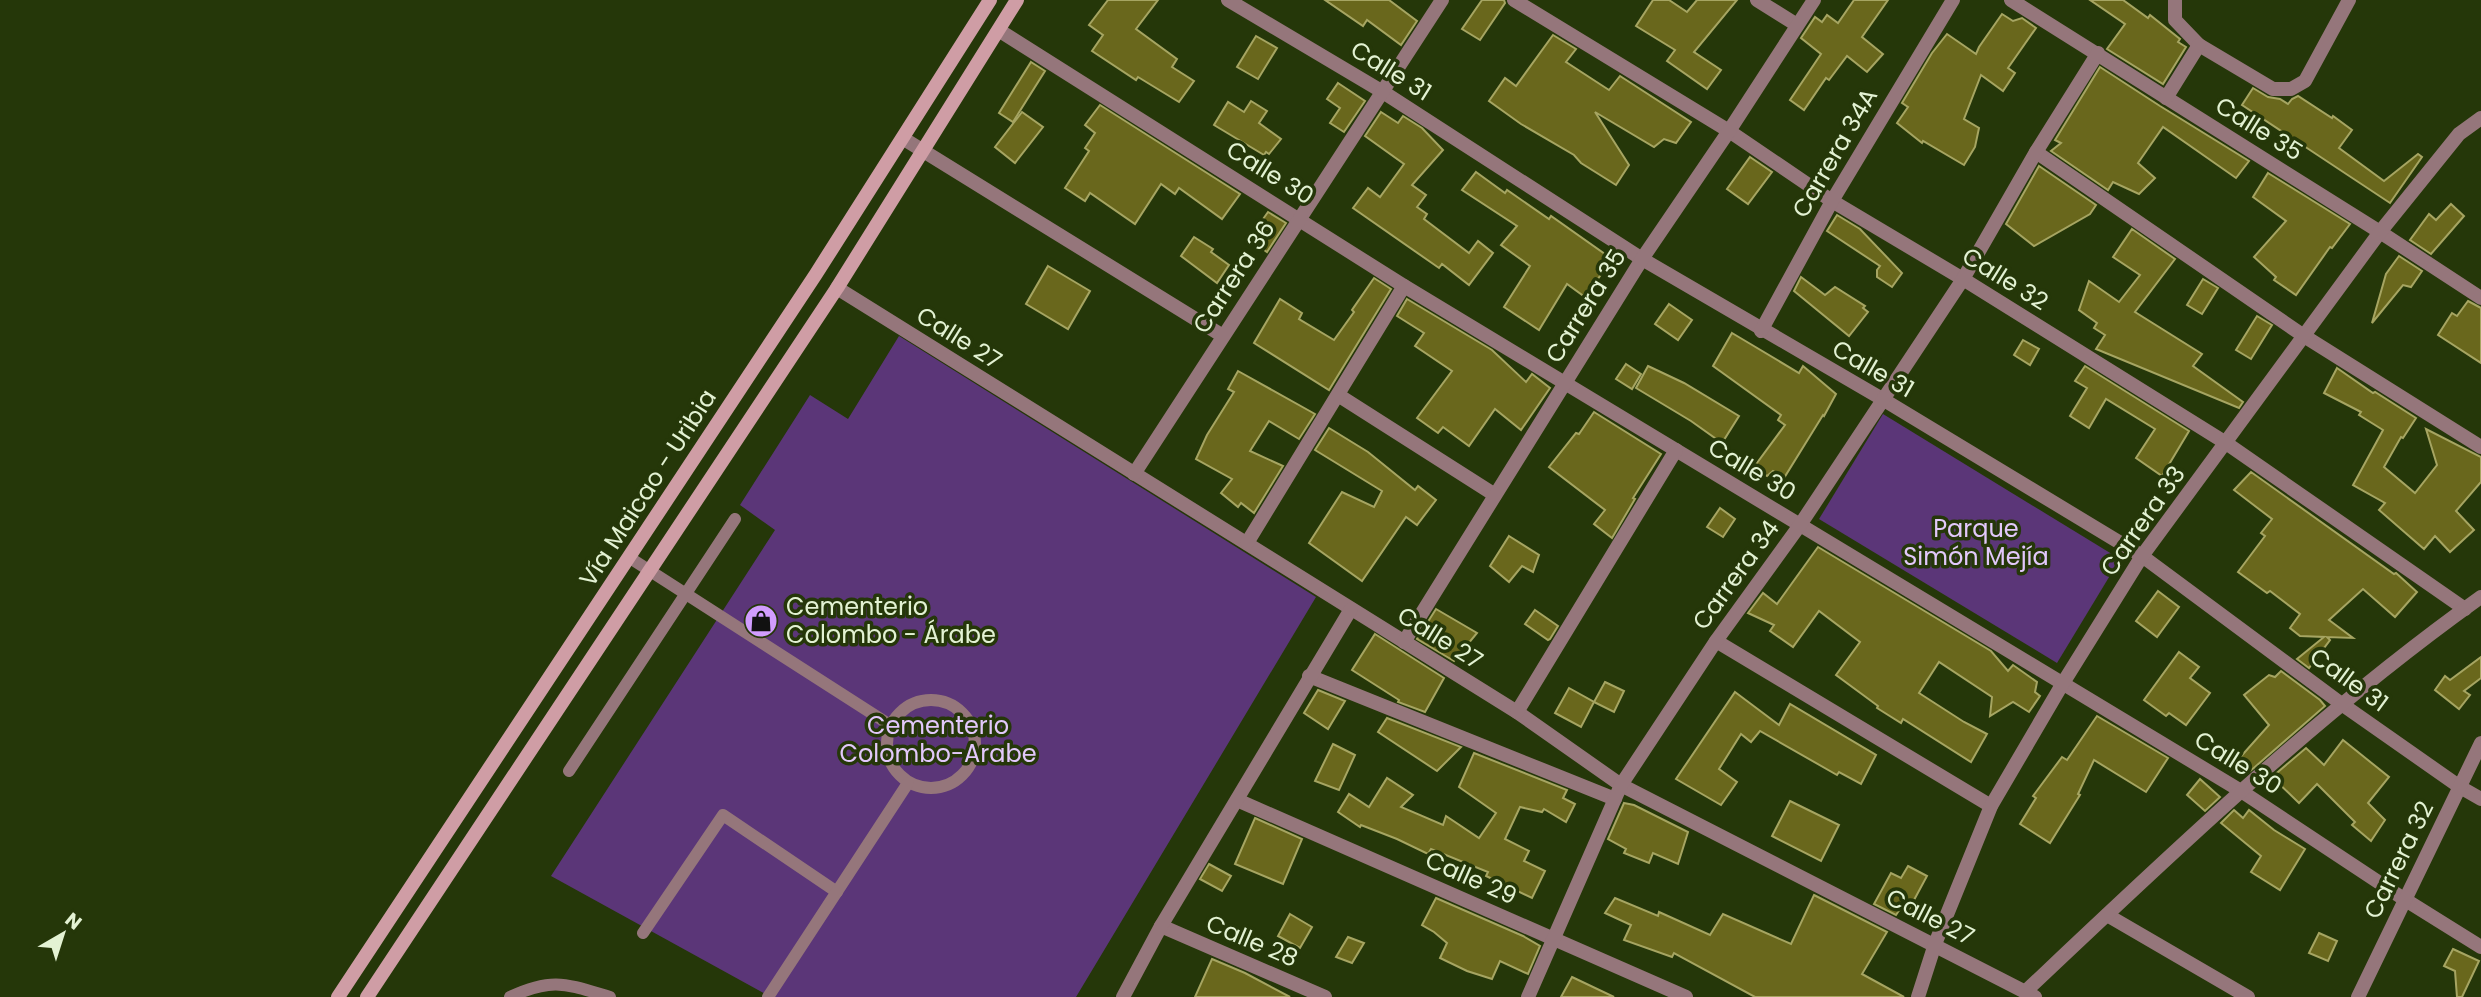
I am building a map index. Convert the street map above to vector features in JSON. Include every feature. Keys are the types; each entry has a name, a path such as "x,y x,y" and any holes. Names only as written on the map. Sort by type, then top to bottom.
{"street":[{"name":"Vía Maicao - Uribia","path":"338,997 630,558 904,139 990,0"},
{"name":"Vía Maicao - Uribia","path":"366,997 837,288 1017,0"},
{"name":"Calle 31","path":"1228,0 1383,92 1642,259 1761,331 1884,400 2142,556 2343,705 2481,799"},
{"name":"Carrera 36","path":"1133,474 1442,0"},
{"name":"Calle 32","path":"1514,0 1729,131 1832,201 2226,443 2465,609"},
{"path":"1757,0 1797,25"},
{"name":"Carrera 35","path":"1404,642 1642,259 1814,0"},
{"name":"Carrera 34A","path":"1761,331 1832,201 1953,0"},
{"name":"Calle 35","path":"2011,0 2481,298"},
{"path":"2175,0 2175,20 2199,45 2273,89 2291,89 2305,81 2349,0"},
{"name":"Calle 30","path":"1000,30 1404,286 2241,791 2404,900 2481,947"},
{"path":"2166,98 2199,45"},
{"name":"Carrera 34","path":"1528,997 1620,785 1716,641 1800,525 1884,400 1963,279 2036,152 2098,53"},
{"name":"Carrera 33","path":"1917,997 1935,944 1991,806 2142,556 2380,232 2459,134 2481,118"},
{"path":"904,139 1223,336"},
{"path":"2036,152 2304,336 2481,447"},
{"path":"1248,543 1404,286"},
{"name":"Calle 27","path":"837,288 1517,712 1620,785 2030,994"},
{"path":"1338,395 1495,495"},
{"path":"1517,712 1676,450"},
{"path":"2030,994 2107,915 2241,791 2343,705 2481,597"},
{"path":"1123,997 1161,926 1351,609"},
{"path":"1716,641 1991,806"},
{"path":"1309,676 1615,799"},
{"name":"Carrera 32","path":"2358,997 2481,743"},
{"name":"Calle 29","path":"1237,800 1686,997"},
{"path":"2107,915 2248,997"},
{"name":"Calle 28","path":"1161,926 1325,997"}],"lane":[{"path":"569,771 735,519"},
{"path":"630,558 890,725"},
{"path":"923,700 945,701 963,713 974,731 975,752 967,772 950,785 929,789 908,783 891,766 886,743 890,725 904,708 923,700"},
{"path":"768,997 908,783"},
{"path":"643,933 723,815 837,892"},
{"path":"510,997 530,987 561,983 610,997"}],"green space":[{"name":"Cementerio Colombo-Arabe","path":"899,336 1316,597 1076,997 771,997 551,876 775,530 740,505 810,395 848,419"},
{"name":"Parque Simón Mejía","path":"1883,414 2120,559 2057,663 1819,519"}],"building":[{"path":"1108,0 1158,0 1136,29 1177,59 1172,67 1194,81 1179,102 1138,77 1136,80 1092,51 1103,35 1089,25"},
{"path":"1325,0 1389,0 1417,21 1401,45 1367,20 1363,26"},
{"path":"1482,0 1504,0 1505,3 1480,40 1462,29"},
{"path":"1653,0 1669,0 1687,12 1697,0 1737,0 1694,52 1721,70 1707,89 1667,61 1675,50 1636,26"},
{"path":"1854,0 1888,0 1862,37 1883,54 1867,72 1847,56 1829,80 1826,78 1804,110 1790,100 1821,54 1801,38 1815,17 1822,22 1827,15 1838,23"},
{"path":"2090,0 2123,0 2148,18 2150,15 2180,39 2178,42 2186,47 2163,84 2107,49 2125,24"},
{"path":"2002,14 2013,21 2022,18 2036,28 2008,68 2015,73 2003,91 1981,75 1964,119 1979,128 1975,147 1964,165 1923,141 1922,143 1897,123 1908,107 1902,103 1932,53 1947,34 1976,54"},
{"path":"1553,35 1576,49 1566,62 1609,90 1620,76 1691,122 1676,143 1664,139 1654,147 1595,112 1629,165 1616,185 1489,101 1505,78 1516,86"},
{"path":"1256,36 1277,48 1258,79 1237,67"},
{"path":"1031,62 1045,71 1013,122 999,113"},
{"path":"2100,67 2249,161 2236,178 2163,127 2138,163 2155,178 2139,194 2113,182 2108,190 2051,151 2061,143 2055,140"},
{"path":"1338,83 1365,101 1344,132 1330,123 1340,108 1327,99"},
{"path":"2253,88 2288,104 2298,96 2332,118 2333,116 2352,130 2339,148 2384,181 2418,154 2422,157 2390,203 2242,105"},
{"path":"1251,101 1267,111 1259,123 1281,139 1269,154 1266,152 1264,155 1214,125 1228,102 1244,112"},
{"path":"1100,105 1240,194 1222,219 1179,188 1175,194 1161,184 1135,224 1090,193 1085,201 1065,188 1089,151 1085,148 1095,133 1085,125"},
{"path":"1022,112 1043,127 1015,163 995,147"},
{"path":"1381,112 1398,123 1403,116 1422,128 1443,150 1412,185 1426,195 1417,207 1427,214 1424,219 1469,253 1478,241 1493,253 1469,285 1442,264 1439,268 1353,208 1368,188 1380,197 1404,164 1365,136"},
{"path":"1750,157 1772,172 1748,204 1727,189"},
{"path":"2039,166 2096,205 2090,214 2034,246 2006,224"},
{"path":"1476,172 1549,219 1551,216 1612,259 1585,297 1567,284 1539,330 1504,307 1530,266 1501,245 1517,226 1462,190"},
{"path":"2268,173 2350,224 2296,295 2274,280 2276,277 2254,257 2286,221 2253,197"},
{"path":"2451,204 2464,216 2431,254 2410,240 2429,214 2436,220"},
{"path":"1268,212 1286,223 1267,252 1249,239"},
{"path":"1837,215 1860,229 1902,273 1892,287 1877,277 1880,266 1827,231"},
{"path":"2132,229 2175,259 2135,312 2202,354 2193,366 2243,402 2239,408 2096,349 2105,335 2094,328 2097,323 2079,310 2089,281 2119,302 2140,275 2113,257"},
{"path":"1194,237 1213,249 1211,252 1229,265 1217,283 1181,256"},
{"path":"2399,256 2422,271 2411,287 2403,285 2372,323 2386,274"},
{"path":"1048,266 1090,291 1068,329 1026,304"},
{"path":"1801,277 1825,295 1835,287 1865,306 1863,308 1868,312 1849,336 1794,291"},
{"path":"1374,278 1391,289 1329,390 1254,343 1280,299 1302,313 1299,319 1334,340"},
{"path":"2203,279 2218,288 2202,314 2187,305"},
{"path":"1407,299 1492,350 1526,382 1532,374 1550,388 1521,430 1495,409 1469,446 1443,427 1438,433 1417,418 1452,371 1415,346 1424,333 1397,316"},
{"path":"2468,301 2481,308 2481,363 2438,335 2452,313 2457,316"},
{"path":"1669,304 1692,320 1678,340 1655,324"},
{"path":"2257,316 2272,325 2251,359 2236,350"},
{"path":"1732,333 1799,373 1803,366 1836,394 1784,478 1773,471 1767,476 1754,467 1785,425 1778,420 1781,415 1713,366"},
{"path":"2023,340 2039,349 2030,365 2014,355"},
{"path":"1626,364 1641,374 1632,389 1616,379"},
{"path":"1648,366 1684,383 1739,416 1722,443 1636,388"},
{"path":"2085,366 2189,431 2162,476 2136,458 2155,429 2106,399 2089,428 2070,416 2087,388 2075,381"},
{"path":"2337,368 2416,418 2403,438 2401,437 2384,467 2415,493 2437,465 2426,429 2481,457 2481,482 2456,511 2474,530 2450,552 2435,536 2424,549 2379,510 2385,503 2353,485 2383,430 2359,415 2361,412 2324,393"},
{"path":"1238,371 1315,414 1299,439 1269,421 1250,451 1283,466 1254,513 1241,503 1238,507 1221,493 1232,479 1196,459 1207,435 1234,392 1228,389"},
{"path":"1594,412 1661,454 1612,538 1594,524 1605,510 1549,467 1576,433 1579,434"},
{"path":"1329,428 1368,452 1415,490 1418,486 1436,500 1417,525 1406,517 1362,581 1309,543 1342,492 1374,507 1382,491 1315,450"},
{"path":"2251,472 2396,573 2417,592 2395,617 2363,589 2329,620 2353,638 2327,637 2330,640 2309,668 2297,659 2324,637 2300,636 2290,628 2300,614 2270,591 2267,593 2238,572 2265,536 2261,533 2272,519 2234,490"},
{"path":"1720,508 1735,519 1723,537 1707,527"},
{"path":"1509,536 1539,555 1533,572 1522,566 1509,582 1490,566"},
{"path":"1818,547 1991,651 2008,671 2013,665 2037,682 2035,692 2040,696 2029,712 2013,702 1990,716 1992,697 1939,662 1919,693 1987,734 1971,762 1903,719 1901,723 1877,708 1878,706 1836,675 1860,642 1819,611 1793,647 1770,631 1774,625 1748,613 1763,593 1777,604"},
{"path":"2158,591 2179,607 2157,637 2136,621"},
{"path":"1436,609 1477,633 1454,661 1417,639"},
{"path":"1535,610 1558,626 1548,640 1525,624"},
{"path":"1375,634 1444,678 1425,712 1398,702 1399,700 1352,670"},
{"path":"2179,652 2199,667 2190,678 2210,693 2186,725 2169,713 2166,716 2144,700"},
{"path":"2481,657 2481,678 2464,691 2470,695 2459,709 2435,690 2445,676 2450,680"},
{"path":"2281,671 2325,706 2248,773 2236,762 2269,725 2244,695 2269,675 2275,677"},
{"path":"1605,682 1624,691 1614,712 1594,702"},
{"path":"1569,688 1594,702 1581,727 1555,713"},
{"path":"1318,690 1345,701 1328,729 1304,713"},
{"path":"1735,692 1779,725 1790,704 1876,755 1861,784 1839,772 1837,775 1760,731 1751,742 1741,734 1719,769 1737,782 1721,805 1676,779"},
{"path":"2097,716 2168,758 2146,792 2094,760 2078,794 2080,795 2050,843 2020,824 2036,798 2033,796 2062,757 2067,760"},
{"path":"1387,718 1461,747 1437,771 1378,732"},
{"path":"2343,740 2389,777 2368,803 2385,820 2371,841 2352,825 2355,822 2317,784 2299,803 2272,777 2306,748 2324,765"},
{"path":"1333,744 1355,755 1339,790 1315,781"},
{"path":"1474,753 1567,790 1563,798 1575,804 1566,822 1544,809 1542,812 1520,807 1505,839 1529,851 1524,861 1545,871 1532,898 1486,876 1488,872 1431,849 1428,854 1397,839 1361,825 1360,827 1338,812 1349,794 1369,807 1387,778 1413,795 1401,807 1443,825 1446,816 1479,838 1496,813 1459,787"},
{"path":"2200,779 2220,797 2205,811 2187,795"},
{"path":"1790,801 1839,825 1821,861 1772,836"},
{"path":"1624,803 1634,805 1688,832 1678,864 1653,853 1649,863 1624,853 1626,849 1608,839"},
{"path":"2234,810 2243,818 2249,810 2274,830 2305,849 2280,890 2251,872 2261,856 2221,823"},
{"path":"1255,818 1302,839 1283,884 1235,864"},
{"path":"1209,864 1231,876 1222,891 1200,879"},
{"path":"1908,866 1927,876 1907,913 1900,909 1896,915 1874,904 1891,873 1901,878"},
{"path":"1814,895 1887,932 1862,974 1904,997 1755,997 1674,953 1672,957 1624,940 1631,925 1605,913 1615,898 1658,916 1659,912 1710,935 1723,914 1791,944"},
{"path":"1436,898 1540,946 1528,974 1500,961 1492,979 1440,958 1447,943 1422,925"},
{"path":"1290,914 1312,927 1300,948 1278,936"},
{"path":"2319,933 2337,941 2328,961 2309,953"},
{"path":"1348,937 1364,943 1352,963 1336,957"},
{"path":"2453,949 2479,961 2462,997 2457,997 2455,971 2444,966"},
{"path":"1212,959 1245,973 1290,997 1195,997"},
{"path":"1572,977 1614,997 1561,997"}],"place":[{"name":"Cementerio Colombo - Árabe","path":"761,621"}]}
